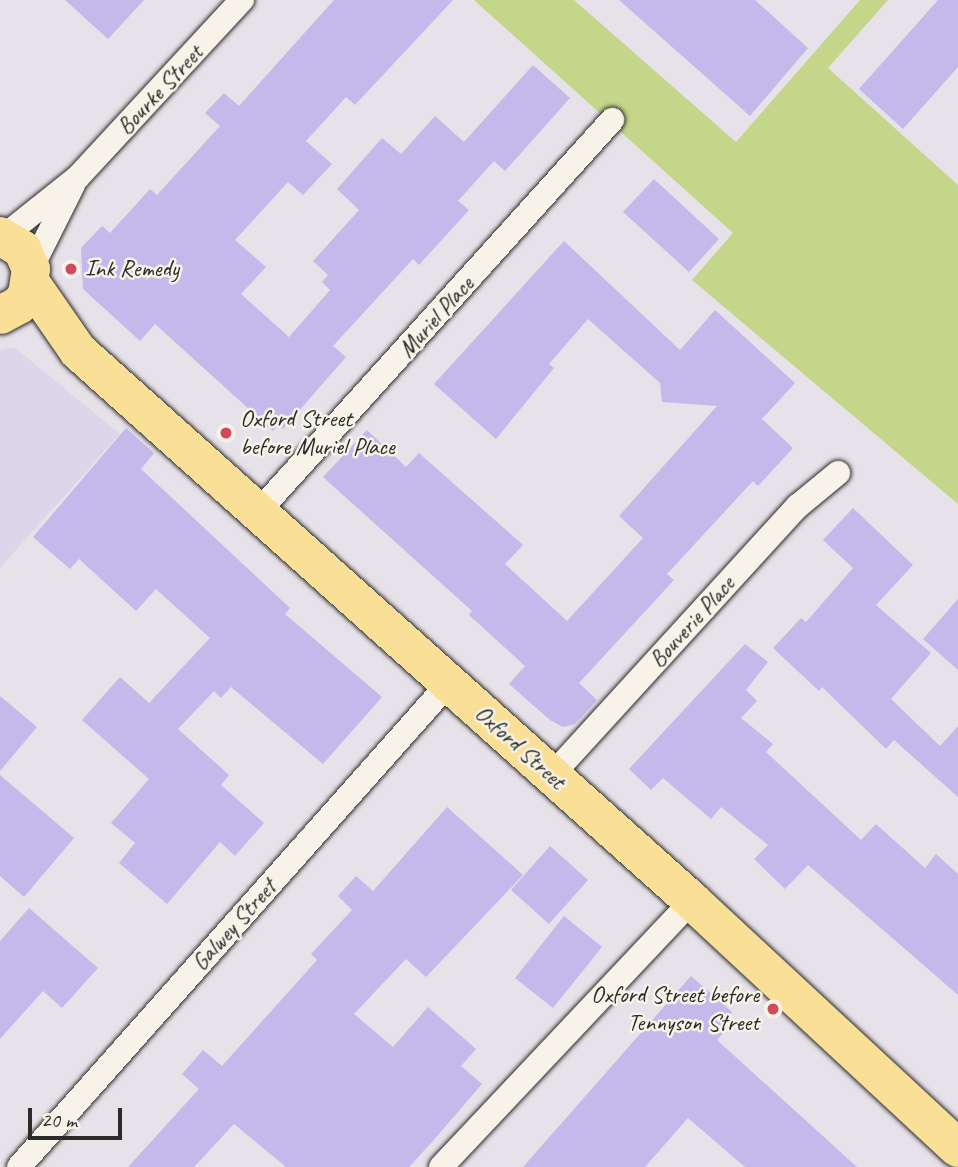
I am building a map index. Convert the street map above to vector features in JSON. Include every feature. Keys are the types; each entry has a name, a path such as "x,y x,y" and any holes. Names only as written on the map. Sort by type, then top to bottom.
{"main road":[{"name":"Oxford Street","path":"2,237 22,249 31,276 78,351 692,901 958,1148"},
{"path":"0,317 19,305 31,276"},
{"name":"Oxford Street","path":"0,317 78,351"}],"street":[{"name":"Bourke Street","path":"2,237 77,178 242,0"},
{"name":"Muriel Place","path":"259,511 612,120"},
{"name":"Bourke Street","path":"31,276 77,178"},
{"name":"Bouverie Place","path":"552,775 798,506 838,473"},
{"name":"Galwey Street","path":"19,1167 449,683"},
{"path":"441,1167 692,901"}],"shaded area":[{"path":"14,347 120,434 0,568 0,350"}],"green space":[{"path":"474,0 574,0 736,142 860,0 888,0 828,68 958,185 958,504 692,280 733,233"}],"building":[{"path":"65,0 144,0 108,39"},
{"path":"334,0 453,0 355,105 346,97 306,141 332,164 303,195 288,182 235,240 266,267 241,294 289,337 330,290 322,282 328,275 313,261 359,210 337,189 382,138 401,154 435,116 464,142 533,65 570,98 505,171 494,161 458,201 469,210 419,265 413,259 333,346 346,357 283,429 279,424 273,431 155,324 140,341 83,289 81,248 102,226 110,233 150,189 157,195 220,126 205,113 224,93 239,106"},
{"path":"619,0 755,0 808,48 750,116"},
{"path":"938,0 958,0 958,67 903,129 859,89"},
{"path":"654,179 719,239 689,272 623,212"},
{"path":"564,241 680,350 715,310 795,383 762,419 793,448 758,486 753,481 667,574 674,580 579,683 597,700 575,724 563,727 550,720 509,684 525,666 469,615 472,611 323,477 367,430 406,467 419,453 523,545 505,564 567,621 643,538 619,516 717,406 662,402 660,383 588,319 549,364 554,368 496,439 434,384"},
{"path":"126,428 154,453 141,469 290,608 285,614 382,697 323,764 231,687 221,698 214,691 178,729 229,775 221,785 264,823 235,856 220,842 167,904 119,863 135,843 111,823 149,779 82,720 120,677 149,703 210,638 156,589 136,611 79,559 70,569 33,537"},
{"path":"853,508 913,565 876,605 931,653 891,699 940,746 958,726 958,797 894,740 886,749 822,687 819,691 773,648 801,618 806,622 853,568 823,540"},
{"path":"958,599 958,670 923,639"},
{"path":"745,644 768,662 746,690 757,701 741,718 773,744 766,752 861,840 876,824 925,868 936,854 958,874 958,995 808,865 785,889 754,859 768,845 721,807 711,819 663,778 651,790 629,769"},
{"path":"0,696 37,727 0,771"},
{"path":"0,775 74,838 24,897 0,876"},
{"path":"447,807 523,875 426,977 406,959 354,1014 393,1047 428,1007 476,1049 461,1066 482,1084 432,1142 409,1167 286,1167 234,1124 194,1167 128,1167 199,1089 182,1074 203,1050 222,1066 317,960 311,954 352,910 338,896 356,876 373,891"},
{"path":"550,846 588,880 549,924 511,890"},
{"path":"29,908 98,968 62,1008 43,991 0,1039 0,941"},
{"path":"564,916 602,947 553,1008 515,978"},
{"path":"691,976 732,1012 724,1022 729,1027 717,1040 857,1167 745,1167 688,1118 645,1167 523,1167"}],"place":[{"name":"Ink Remedy","path":"71,269"},
{"name":"Oxford Street before Muriel Place","path":"226,433"},
{"name":"Oxford Street before Tennyson Street","path":"773,1009"}]}
